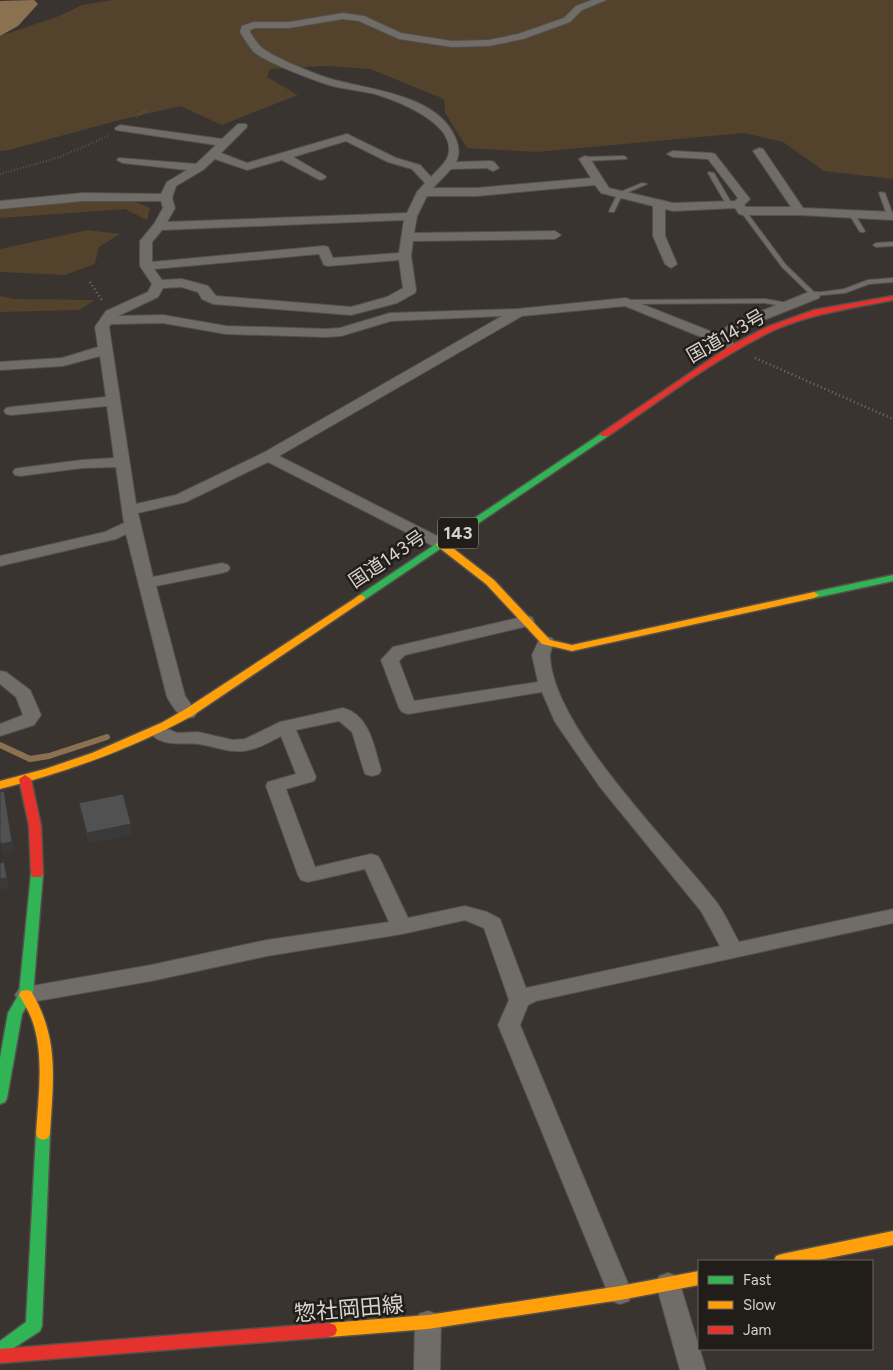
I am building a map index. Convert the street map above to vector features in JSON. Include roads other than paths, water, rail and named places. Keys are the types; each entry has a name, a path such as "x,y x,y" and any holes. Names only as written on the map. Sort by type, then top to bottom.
{"main road":[{"name":"国道143号","path":"0,785 111,752 158,731 188,713 733,348 793,319 843,306 893,298"},
{"path":"441,544 490,582 546,642 572,648 893,578"},
{"path":"0,1098 15,1013 26,995 36,893 38,852 35,817 25,779"},
{"path":"0,1350 34,1326 36,1312 46,1068 41,1023 36,1008 26,995"},
{"path":"787,1260 893,1238"},
{"name":"惣社岡田線","path":"0,1356 428,1322 620,1294 698,1278"}],"street":[{"path":"158,284 182,283 203,289 207,296 214,300 351,311 392,300 410,290 405,256 411,216 427,187 448,166 454,154 452,142 445,126 432,114 385,94 327,81 279,61 258,50 245,32 245,28 254,25 289,25 342,16 361,18 400,36 452,44 489,43 520,37 554,25 567,20 579,8 601,0"},
{"path":"158,284 146,266 146,241 159,226 169,208 166,198 171,184 199,168 242,126"},
{"path":"120,128 224,143"},
{"path":"213,154 248,167 347,137 392,160 416,167 427,187"},
{"path":"759,151 799,211"},
{"path":"673,154 711,156 744,199 737,206"},
{"path":"282,156 320,177"},
{"path":"585,159 605,191 673,207 737,206 892,216"},
{"path":"123,160 199,168"},
{"path":"448,166 490,164 493,168"},
{"path":"427,187 477,192 598,181"},
{"path":"0,205 44,199 108,196 166,198"},
{"path":"658,203 659,236 671,264"},
{"path":"280,222 290,208"},
{"path":"159,226 411,216"},
{"path":"408,237 555,234"},
{"path":"146,266 324,250 328,262 405,256"},
{"path":"158,284 153,294 109,317 102,327 131,517 176,697 188,713"},
{"path":"716,338 749,321 814,295"},
{"path":"109,317 163,319 226,330 326,333 341,332 390,317 412,314 518,312 626,302 716,338 733,348"},
{"path":"351,311 361,326"},
{"path":"0,561 110,536 131,517 181,499 268,456 518,312"},
{"path":"0,366 63,362 104,350"},
{"path":"11,411 112,401"},
{"path":"268,456 441,544"},
{"path":"20,472 82,464 122,462"},
{"path":"147,583 222,568"},
{"path":"526,621 399,651 390,660 408,708 548,686"},
{"path":"546,642 541,655 548,686 564,722 607,783 709,906 733,950"},
{"path":"0,676 24,694 32,715 28,721 0,730"},
{"path":"158,731 175,739 198,738 233,746 249,744 286,726 343,714 360,730 372,770"},
{"path":"286,726 307,778 275,786 308,876 371,861 402,927"},
{"path":"26,995 151,973 267,948 402,927 465,913 480,917 493,924 520,1000"},
{"path":"620,1294 509,1025 520,1000 531,994 893,916"},
{"path":"668,1284 693,1370"},
{"path":"427,1370 428,1322"}],"lane":[{"path":"585,159 624,158"},
{"path":"711,173 784,266 814,295 845,291 868,282 893,280"},
{"path":"612,211 620,194 644,184"},
{"path":"882,193 892,216"},
{"path":"852,214 862,231"},
{"path":"876,245 893,244"},
{"path":"626,302 765,301 788,305"}],"waterway":[{"path":"0,745 30,759 49,756 107,737"}]}
